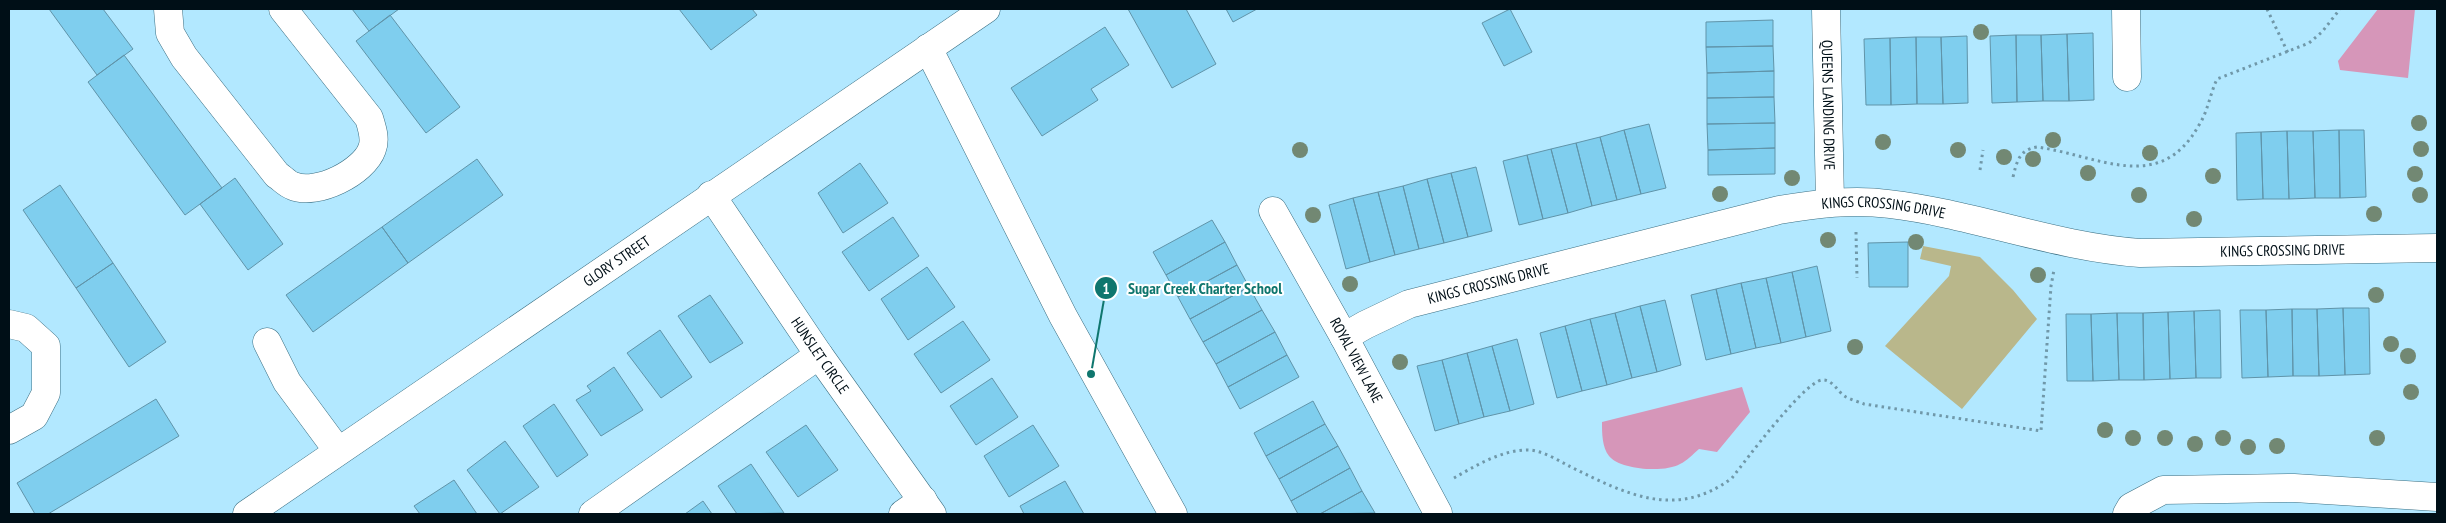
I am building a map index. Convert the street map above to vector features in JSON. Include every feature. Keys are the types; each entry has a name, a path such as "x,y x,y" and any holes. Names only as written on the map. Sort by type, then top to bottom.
{"street":[{"path":"168,9 170,34 184,57 277,174 294,186 314,188 332,184 367,159 373,147 373,134 369,118 283,9"},
{"name":"GLORY STREET","path":"247,514 711,195 986,9"},
{"name":"QUEENS LANDING DRIVE","path":"1826,9 1830,202"},
{"path":"2126,9 2127,77"},
{"path":"928,48 1063,316 1173,514"},
{"name":"HUNSLET CIRCLE","path":"711,195 819,355 919,510"},
{"name":"KINGS CROSSING DRIVE","path":"1344,337 1409,304 1779,210 1830,202 1888,203 1939,211 2103,250 2122,252 2437,248"},
{"name":"ROYAL VIEW LANE","path":"1273,211 1344,337 1438,513"},
{"path":"9,324 26,328 46,346 46,392 34,416 9,430"},
{"path":"267,342 287,382 338,452"},
{"path":"593,514 819,355"},
{"path":"2127,514 2131,507 2163,490 2294,488 2437,497"}],"path":[{"path":"2267,9 2288,53"},
{"path":"2013,177 2017,159 2028,148 2037,147 2111,166 2148,166 2165,162 2179,152 2190,140 2200,124 2218,79 2288,53 2310,42 2322,32 2340,9"},
{"path":"1980,170 1983,150"},
{"path":"1855,224 1858,278"},
{"path":"1447,482 1480,464 1507,453 1524,450 1545,454 1626,492 1655,501 1674,501 1696,496 1720,487 1732,478 1793,403 1812,384 1822,380 1829,381 1846,397 1864,404 2041,431 2051,286 2056,263"}],"shaded area":[{"path":"2378,9 2415,9 2408,78 2340,70 2338,61"},
{"path":"1923,246 1980,257 2013,290 2037,319 1962,409 1885,346 1949,276 1951,266 1920,259"},
{"path":"1742,387 1750,412 1717,452 1699,449 1688,459 1673,467 1643,469 1615,461 1609,456 1605,448 1602,422"}],"building":[{"path":"49,9 103,9 133,49 97,75"},
{"path":"352,9 399,9 369,31"},
{"path":"679,9 752,9 757,15 711,50"},
{"path":"1128,9 1186,9 1216,64 1172,88"},
{"path":"1226,9 1257,9 1233,22"},
{"path":"1510,9 1532,52 1504,66 1482,23"},
{"path":"390,15 460,107 426,133 356,41"},
{"path":"1773,20 1773,46 1706,47 1706,22"},
{"path":"1105,27 1129,65 1091,89 1098,100 1042,136 1011,88"},
{"path":"2093,33 2094,100 2069,101 2067,34"},
{"path":"2067,34 2069,101 2043,101 2041,35"},
{"path":"2016,35 2017,102 1992,103 1990,36"},
{"path":"2016,35 2041,35 2043,101 2017,102"},
{"path":"1967,36 1968,103 1943,104 1941,37"},
{"path":"1916,37 1917,104 1891,105 1890,38"},
{"path":"1916,37 1941,37 1943,104 1917,104"},
{"path":"1890,38 1891,105 1866,105 1864,39"},
{"path":"1773,46 1774,71 1707,73 1706,47"},
{"path":"124,55 222,188 185,215 88,82"},
{"path":"1774,71 1774,97 1707,98 1707,73"},
{"path":"1774,97 1775,123 1707,124 1707,98"},
{"path":"1775,123 1775,148 1708,150 1707,124"},
{"path":"1649,124 1666,188 1641,194 1624,130"},
{"path":"1624,130 1641,194 1617,200 1600,137"},
{"path":"2339,130 2340,198 2315,198 2313,131"},
{"path":"2339,130 2364,130 2366,197 2340,198"},
{"path":"2287,131 2313,131 2315,198 2289,199"},
{"path":"2287,131 2289,199 2263,199 2261,132"},
{"path":"2261,132 2263,199 2237,200 2236,133"},
{"path":"1600,137 1617,200 1592,206 1576,143"},
{"path":"1576,143 1592,206 1568,213 1551,149"},
{"path":"1775,148 1775,174 1708,175 1708,150"},
{"path":"1551,149 1568,213 1543,219 1527,155"},
{"path":"1527,155 1543,219 1519,225 1503,161"},
{"path":"477,159 503,195 408,263 382,227"},
{"path":"860,163 888,203 843,233 818,193"},
{"path":"1476,167 1492,231 1468,237 1451,173"},
{"path":"1451,173 1468,237 1444,243 1427,179"},
{"path":"235,178 283,244 248,270 200,204"},
{"path":"1427,179 1444,243 1419,249 1403,186"},
{"path":"60,185 113,263 76,288 23,210"},
{"path":"1403,186 1419,249 1395,255 1378,192"},
{"path":"1378,192 1395,255 1370,262 1353,198"},
{"path":"1353,198 1370,262 1346,269 1329,205"},
{"path":"893,217 919,256 869,291 842,252"},
{"path":"1212,220 1225,242 1166,275 1153,252"},
{"path":"382,227 408,263 313,332 286,295"},
{"path":"1225,242 1237,265 1178,297 1166,275"},
{"path":"1908,242 1908,287 1869,287 1868,243"},
{"path":"113,263 166,342 129,367 76,288"},
{"path":"1237,265 1249,287 1190,319 1178,297"},
{"path":"1817,266 1831,331 1806,337 1792,272"},
{"path":"927,267 955,307 908,340 881,299"},
{"path":"1792,272 1806,337 1781,343 1766,278"},
{"path":"1766,278 1781,343 1756,348 1741,283"},
{"path":"1741,283 1756,348 1731,354 1716,289"},
{"path":"1249,287 1262,310 1203,342 1190,319"},
{"path":"1716,289 1731,354 1706,360 1691,295"},
{"path":"710,295 743,343 710,363 678,316"},
{"path":"1665,300 1681,365 1657,372 1640,306"},
{"path":"1640,306 1657,372 1632,378 1615,313"},
{"path":"2343,308 2345,375 2319,376 2317,309"},
{"path":"2343,308 2369,308 2370,374 2345,375"},
{"path":"2292,309 2317,309 2319,376 2293,376"},
{"path":"2292,309 2293,376 2268,377 2266,310"},
{"path":"1262,310 1275,332 1216,364 1203,342"},
{"path":"2220,310 2221,378 2196,378 2194,311"},
{"path":"2240,310 2266,310 2268,377 2242,378"},
{"path":"2194,311 2196,378 2170,379 2168,312"},
{"path":"2168,312 2170,379 2144,380 2143,313"},
{"path":"1615,313 1632,378 1607,385 1590,319"},
{"path":"2117,313 2143,313 2144,380 2119,380"},
{"path":"2117,313 2119,380 2093,381 2091,314"},
{"path":"2066,314 2091,314 2093,381 2067,381"},
{"path":"1590,319 1607,385 1582,391 1565,326"},
{"path":"963,321 990,360 941,393 914,354"},
{"path":"1565,326 1582,391 1557,398 1540,333"},
{"path":"660,330 692,377 661,398 627,353"},
{"path":"1275,332 1287,355 1228,387 1216,364"},
{"path":"1517,339 1534,404 1510,411 1492,346"},
{"path":"1492,346 1510,411 1484,417 1467,353"},
{"path":"1467,353 1484,417 1459,424 1442,360"},
{"path":"1287,355 1299,377 1240,409 1228,387"},
{"path":"1442,360 1459,424 1435,431 1417,366"},
{"path":"614,367 643,410 601,436 576,400 591,391 587,386"},
{"path":"992,378 1018,417 976,445 950,406"},
{"path":"156,399 179,436 48,514 35,514 17,483"},
{"path":"1313,401 1325,424 1266,456 1254,433"},
{"path":"554,404 588,455 557,477 523,426"},
{"path":"1325,424 1338,446 1279,479 1266,456"},
{"path":"806,425 838,470 798,497 766,452"},
{"path":"1033,425 1059,466 1009,497 984,456"},
{"path":"505,441 539,487 500,514 467,470"},
{"path":"1338,446 1350,468 1291,501 1279,479"},
{"path":"751,464 784,513 737,514 718,486"},
{"path":"1350,468 1362,491 1320,514 1298,514 1291,501"},
{"path":"454,480 477,514 420,514 414,506"},
{"path":"1065,481 1084,514 1024,514 1020,506"},
{"path":"1362,491 1375,513 1320,514"},
{"path":"703,501 712,514 685,514"}],"place":[{"name":"Sugar Creek Charter School","path":"1091,374"}]}
